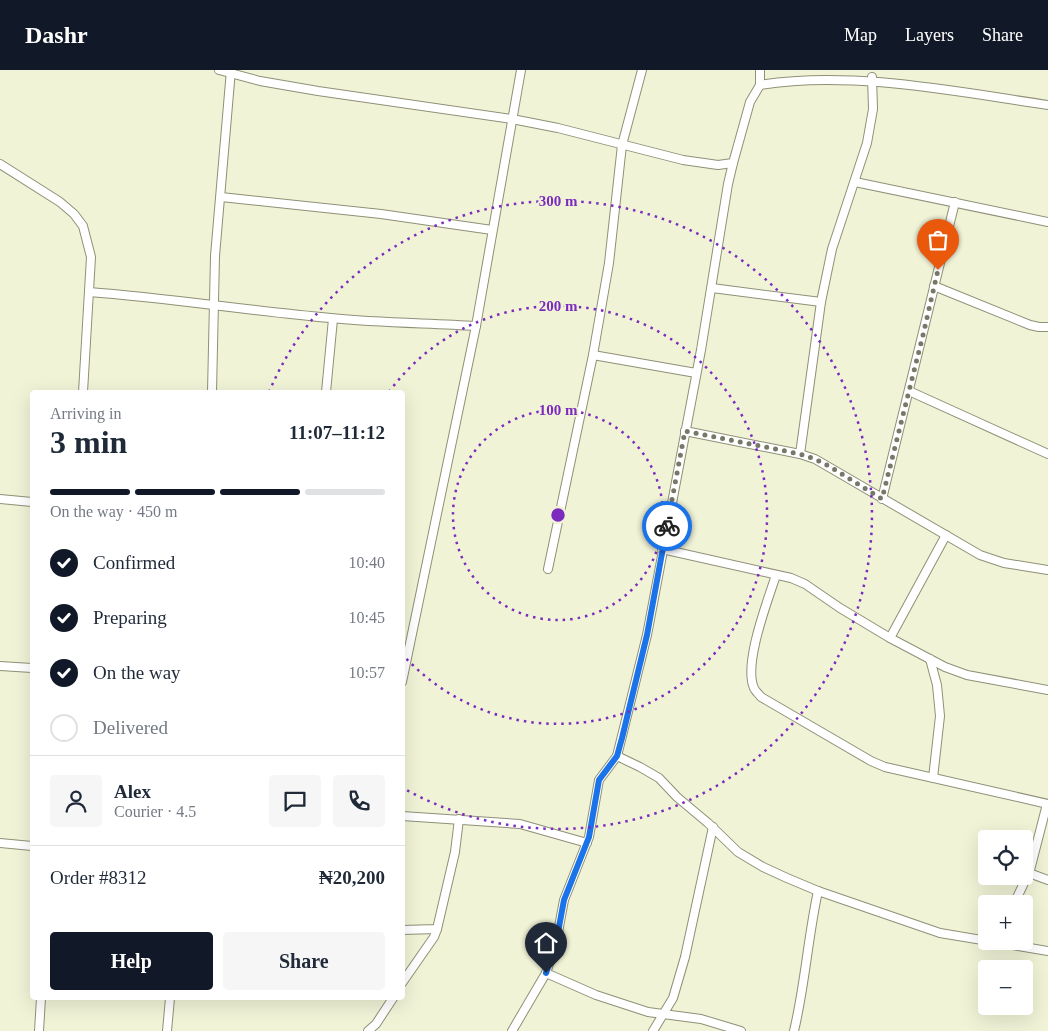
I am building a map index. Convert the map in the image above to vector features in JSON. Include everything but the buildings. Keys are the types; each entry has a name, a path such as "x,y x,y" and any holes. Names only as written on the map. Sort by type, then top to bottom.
{"street":[{"path":"219,70 318,91 512,119 558,128 692,162 718,165 733,163"},
{"path":"405,656 476,326 521,70"},
{"path":"548,569 593,355 608,263 622,145 642,70"},
{"path":"512,1031 546,973 556,943 564,900 587,843 593,821 599,780 617,756 647,635 712,288 733,163 750,102 760,85 760,70"},
{"path":"212,390 215,256 222,197 231,72"},
{"path":"760,85 806,76 846,75 872,77 1048,105"},
{"path":"800,454 821,302 832,249 867,143 873,109 872,77"},
{"path":"0,164 60,202 74,214 83,226 91,257 83,390"},
{"path":"855,182 1048,222"},
{"path":"222,197 381,214 492,230"},
{"path":"882,499 955,202"},
{"path":"934,286 1030,325 1039,328 1048,327"},
{"path":"712,288 821,302"},
{"path":"89,292 143,296 213,306 333,318 476,326"},
{"path":"326,390 333,318"},
{"path":"593,355 696,373"},
{"path":"909,391 1048,454"},
{"path":"685,431 800,454 815,459 980,555 990,559 1048,570"},
{"path":"0,499 30,502"},
{"path":"890,638 946,535"},
{"path":"662,549 791,578 805,584 890,638 966,675 1048,690"},
{"path":"776,575 752,658 754,688 761,697 871,761 885,767 1047,804 1033,858"},
{"path":"930,659 937,685 940,716 933,778"},
{"path":"0,666 30,668"},
{"path":"617,756 659,778 677,797 738,852 764,867 818,891 940,933 978,939"},
{"path":"405,816 520,824 587,843"},
{"path":"405,979 434,937 437,929 454,852 458,819"},
{"path":"653,1031 673,998 685,956 713,828"},
{"path":"0,843 30,846"},
{"path":"1033,874 1048,880"},
{"path":"794,1031 802,998 818,891"},
{"path":"405,930 437,929"},
{"path":"1033,948 1048,951"},
{"path":"546,973 612,1000 648,1012 701,1020 741,1031"},
{"path":"39,1031 42,1000"},
{"path":"167,1031 170,1000"},
{"path":"368,1031 376,1024 392,1000"}],"way so far":[{"path":"667,526 685,431 800,454 815,459 882,499 938,270"}],"route":[{"path":"546,973 556,943 564,900 589,837 599,780 617,756 622,738 647,635 667,526"}]}
